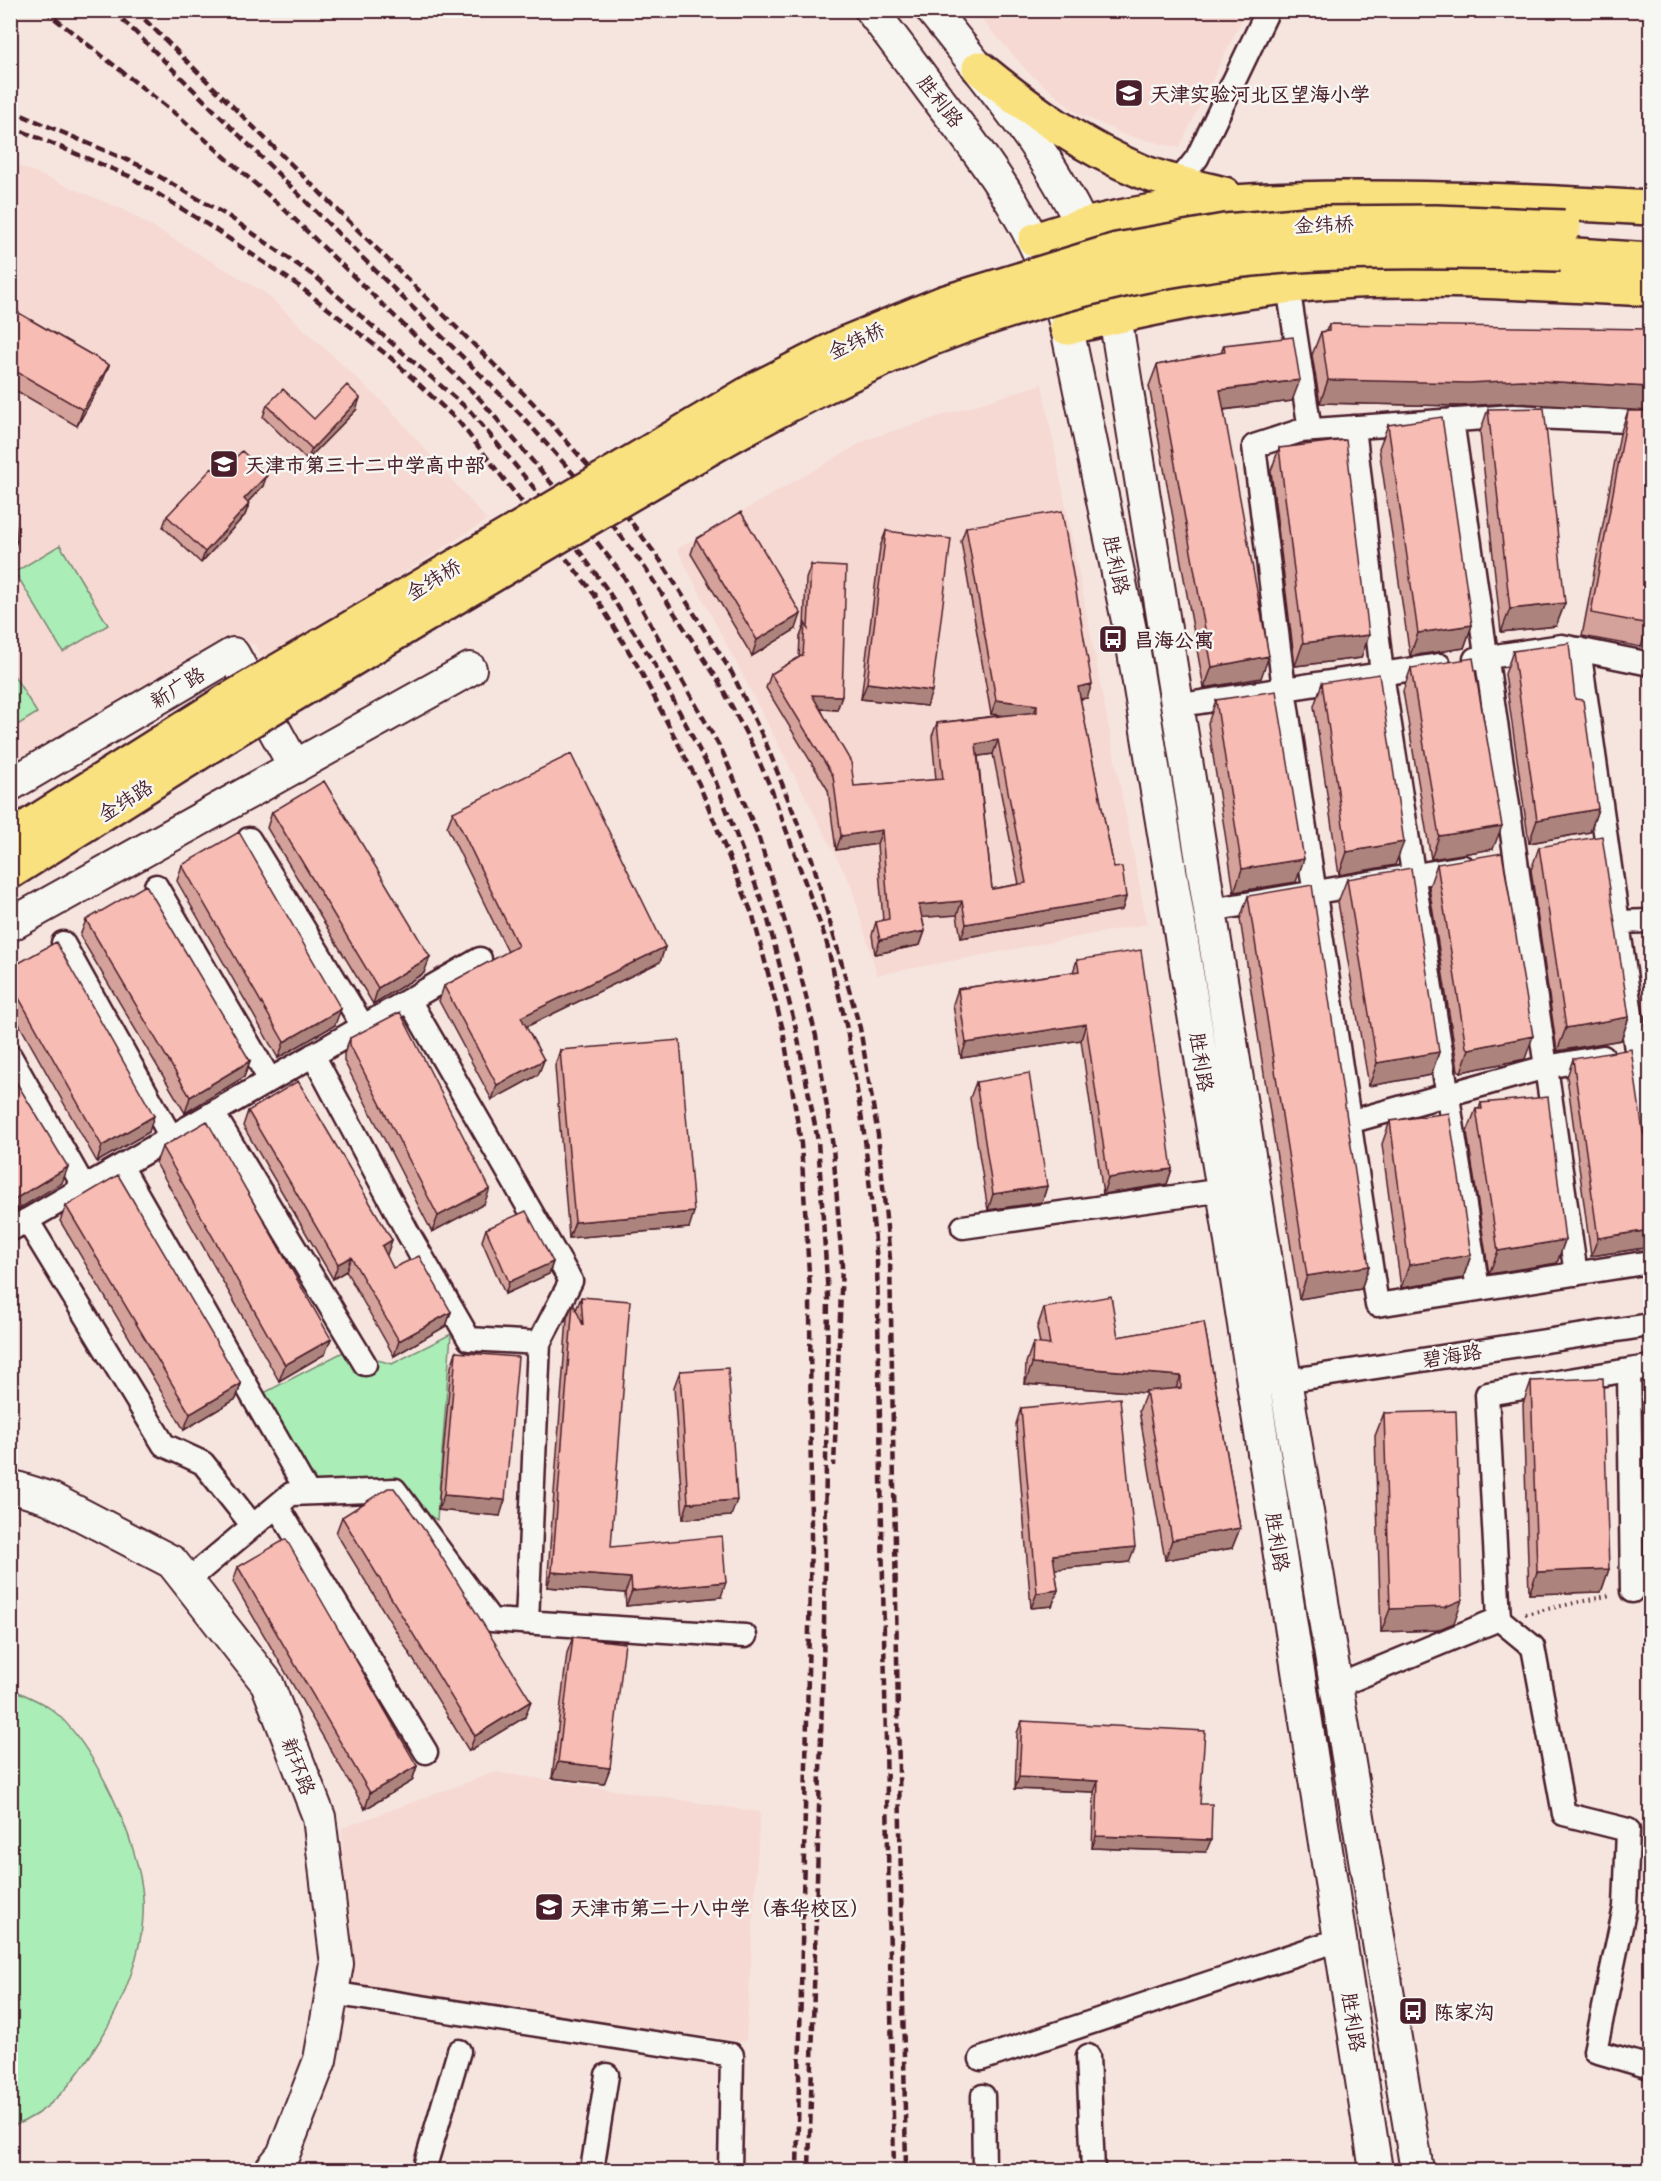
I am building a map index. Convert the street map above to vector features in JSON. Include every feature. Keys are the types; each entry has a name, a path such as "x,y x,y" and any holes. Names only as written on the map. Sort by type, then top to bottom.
{"main road":[{"name":"胜利路","path":"871,10 987,162 1035,240 1056,287 1067,328 1132,640 1223,1190 1376,2170"},
{"name":"胜利路","path":"932,10 979,69 1049,166 1082,224 1106,282 1115,316 1175,706 1211,910 1285,1380 1417,2170"},
{"path":"979,69 1049,122 1077,140 1145,172 1246,200"},
{"path":"1035,240 1082,224 1127,214 1246,200 1489,199 1650,208"},
{"path":"1563,240 1650,229"},
{"path":"1563,240 1650,260"},
{"name":"金纬桥","path":"234,714 710,447 823,387 951,331 1038,303 1129,279 1246,259 1563,240"},
{"path":"1067,328 1209,297 1288,286 1355,281 1445,281 1650,289"},
{"name":"新广路","path":"10,785 233,654 295,767"},
{"path":"10,925 470,669"},
{"name":"金纬路","path":"10,838 234,714"},
{"name":"金纬路","path":"10,872 234,714"},
{"name":"新环路","path":"10,1485 49,1498 172,1562 267,1683 319,1817 337,1964 320,2060 283,2154 272,2170"}],"street":[{"path":"1127,214 1165,196 1180,183 1197,158 1268,10"},
{"path":"1288,286 1310,430"},
{"path":"1650,422 1513,416 1300,431 1254,446 1284,689 1377,1305 1650,1262"},
{"path":"1452,420 1576,1274"},
{"path":"1354,427 1382,674 1478,1289"},
{"path":"1175,706 1562,646 1650,664"},
{"path":"1580,649 1618,922 1641,1044 1650,1142"},
{"path":"249,839 363,1026"},
{"path":"1584,847 1607,843"},
{"path":"1211,910 1539,854"},
{"path":"156,886 270,1080"},
{"path":"1618,922 1650,921"},
{"path":"63,943 171,1137"},
{"path":"253,1526 203,1463 164,1445 19,1225 480,959"},
{"path":"409,1000 571,1281 539,1343 527,1622"},
{"path":"1349,1122 1546,1067 1641,1044"},
{"path":"10,1056 84,1187"},
{"path":"313,1056 408,1233 469,1339 539,1343"},
{"path":"213,1113 365,1364"},
{"path":"121,1166 308,1493"},
{"path":"963,1227 1223,1190"},
{"name":"碧海路","path":"1254,1386 1650,1325"},
{"path":"1632,1591 1640,1369 1487,1394 1499,1619 1533,1647 1564,1814 1628,1830 1625,1906 1595,2051 1650,2067"},
{"path":"187,1581 291,1494 395,1490 491,1620 745,1636"},
{"path":"277,1506 426,1752"},
{"path":"1337,1686 1499,1619"},
{"path":"981,2060 1341,1939"},
{"path":"331,1993 732,2055 730,2170"},
{"path":"424,2170 459,2051"},
{"path":"1088,2056 1093,2170"},
{"path":"592,2170 607,2075"},
{"path":"982,2096 984,2170"}],"path":[{"path":"1499,1619 1632,1591"}],"shaded area":[{"name":"天津实验河北区望海小学","path":"974,11 1246,11 1179,148 1125,135 1077,113 1028,72"},
{"name":"天津市第三十二中学高中部","path":"10,162 124,210 264,292 390,409 487,520 265,661 255,645 229,637 11,763"},
{"path":"1042,384 1147,924 877,975 851,885 677,549 868,439"},
{"name":"天津市第二十八中学（春华校区）","path":"495,1772 760,1812 746,2042 346,1985 342,1828"}],"green space":[{"path":"60,545 108,625 63,652 15,572"},
{"path":"10,669 37,713 11,729 10,729"},
{"path":"451,1334 437,1520 382,1489 311,1490 258,1396 345,1351 392,1364"},
{"path":"11,1688 51,1709 67,1724 98,1769 124,1823 133,1851 140,1876 143,1917 136,1957 123,1996 95,2048 69,2085 49,2105 25,2121 11,2127"}],"building":[{"path":"10,308 109,365 83,410 10,368"},
{"path":"1329,324 1650,329 1650,387 1522,380 1469,383 1328,380 1321,332 1329,331"},
{"path":"1293,337 1300,380 1220,390 1269,656 1212,667 1157,365 1225,352 1224,345"},
{"path":"347,385 360,398 312,449 267,405 283,389 314,419"},
{"path":"1544,408 1565,603 1510,609 1488,409"},
{"path":"1628,411 1650,411 1649,624 1591,613"},
{"path":"1442,417 1472,625 1418,633 1388,425"},
{"path":"1346,440 1369,635 1303,643 1279,448"},
{"path":"242,451 267,475 244,499 249,504 205,552 167,516 212,468 219,475"},
{"path":"10,478 17,541 10,542"},
{"path":"1062,511 1092,684 1078,687 1114,868 1122,867 1126,897 966,924 962,901 919,905 925,931 880,940 876,922 889,919 882,830 841,836 833,776 771,674 803,655 805,623 808,629 811,565 846,567 842,696 812,695 851,762 854,786 943,779 937,723 1037,712 1037,705 996,700 966,527","holes":["998,740 1026,883 992,889 976,744"]},
{"path":"741,512 801,614 757,640 696,539"},
{"path":"886,531 951,539 932,691 867,683"},
{"path":"1569,643 1575,699 1583,700 1598,809 1537,820 1513,651"},
{"path":"1473,658 1502,826 1439,836 1411,668"},
{"path":"1379,674 1404,842 1347,852 1322,683"},
{"path":"1276,691 1304,859 1242,869 1216,700"},
{"path":"571,754 665,947 521,1017 544,1060 497,1085 444,986 518,946 453,812"},
{"path":"324,781 430,957 378,988 272,812"},
{"path":"239,832 341,1009 284,1042 182,865"},
{"path":"1602,836 1629,1017 1566,1028 1539,847"},
{"path":"1502,853 1533,1036 1469,1049 1466,1047 1437,864"},
{"path":"1411,868 1439,1052 1377,1063 1347,879"},
{"path":"146,885 250,1061 190,1097 86,920"},
{"path":"1312,885 1369,1266 1307,1276 1248,896"},
{"path":"56,942 154,1116 102,1146 10,982 10,968"},
{"path":"1141,950 1172,1169 1108,1178 1086,1024 966,1043 958,989 1079,971 1077,960"},
{"path":"400,1012 490,1189 438,1216 350,1045 350,1038"},
{"path":"680,1040 694,1212 575,1222 560,1050"},
{"path":"1631,1049 1643,1132 1650,1143 1650,1230 1598,1238 1573,1059"},
{"path":"10,1072 68,1167 10,1202"},
{"path":"1029,1073 1047,1186 993,1194 976,1082"},
{"path":"298,1081 392,1240 382,1246 393,1268 419,1256 451,1312 399,1341 351,1257 338,1264 248,1111"},
{"path":"1548,1097 1565,1240 1498,1251 1476,1109 1482,1109 1481,1103"},
{"path":"1449,1113 1471,1255 1409,1265 1390,1121"},
{"path":"207,1121 331,1339 285,1365 162,1147"},
{"path":"118,1175 241,1384 190,1414 66,1206"},
{"path":"526,1211 553,1262 509,1282 486,1229"},
{"path":"1111,1296 1118,1337 1204,1322 1240,1528 1172,1540 1146,1391 1181,1388 1181,1376 1032,1364 1033,1343 1050,1345 1044,1308"},
{"path":"581,1297 630,1301 611,1547 722,1536 726,1582 632,1591 631,1578 552,1572 573,1303 583,1325"},
{"path":"456,1352 518,1357 505,1500 444,1495"},
{"path":"728,1368 737,1500 688,1503 680,1371"},
{"path":"1603,1378 1609,1569 1537,1572 1531,1381"},
{"path":"1120,1398 1135,1547 1053,1555 1058,1590 1037,1593 1021,1408"},
{"path":"1456,1411 1462,1600 1445,1607 1390,1609 1384,1413"},
{"path":"388,1488 394,1488 428,1535 531,1701 475,1736 342,1517"},
{"path":"286,1539 417,1766 370,1793 238,1567"},
{"path":"573,1637 625,1643 610,1768 558,1762"},
{"path":"1022,1721 1205,1731 1200,1804 1212,1804 1211,1840 1096,1836 1098,1781 1019,1777"}],"railway":[{"path":"44,10 182,119 285,210 479,398 552,484 624,577 723,753 758,835 797,961 816,1036 833,1147 842,1266 834,1466"},
{"path":"113,10 520,414 577,478 645,568 718,680 752,745 772,791 826,940 847,1029 865,1139 877,1261 894,2170"},
{"path":"135,10 533,403 590,468 660,560 732,673 765,741 812,859 860,1028 878,1135 890,1259 906,2170"},
{"path":"10,110 141,166 228,216 317,278 470,411 534,488 606,588 655,665 715,780 766,912 796,1029 818,1141 828,1296 824,1626 809,2170"},
{"path":"10,126 129,176 216,230 299,286 391,358 459,422 594,594 640,670 699,784 753,916 783,1030 801,1144 810,1289 811,1539 797,2170"}],"place":[{"name":"天津实验河北区望海小学","path":"1129,93"},
{"name":"天津市第三十二中学高中部","path":"224,464"},
{"name":"昌海公寓","path":"1113,639"},
{"name":"天津市第二十八中学（春华校区）","path":"549,1907"},
{"name":"陈家沟","path":"1413,2011"}]}
